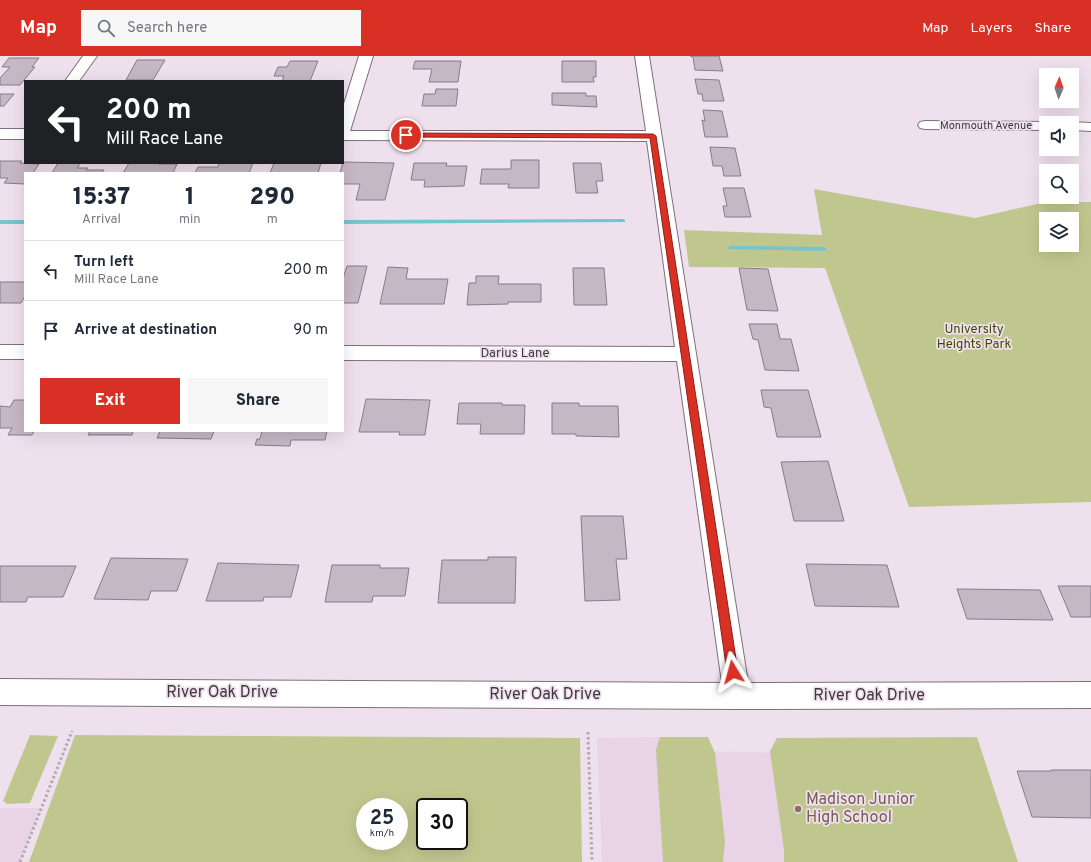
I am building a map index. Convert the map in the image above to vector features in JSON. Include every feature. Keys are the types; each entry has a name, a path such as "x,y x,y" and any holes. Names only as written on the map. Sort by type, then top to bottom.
{"street":[{"path":"73,80 90,56"},
{"path":"344,127 366,56"},
{"path":"642,56 737,696"},
{"name":"Monmouth Avenue","path":"925,125 1039,126"},
{"path":"1079,126 1091,127"},
{"path":"0,134 24,134"},
{"path":"344,134 653,136"},
{"path":"0,352 24,352"},
{"name":"Darius Lane","path":"344,353 686,354"},
{"name":"River Oak Drive","path":"0,692 737,696 1091,695"}],"path":[{"path":"20,862 72,731"},
{"path":"588,732 592,862"}],"shaded area":[{"name":"Madison Junior High School","path":"660,737 661,751 978,755 1015,862 602,862 597,738"},
{"path":"0,808 41,808 20,862 0,862"}],"green space":[{"name":"University Heights Park","path":"814,189 975,218 1039,204 1079,204 1079,202 1091,202 1091,502 909,507 825,268 689,267 684,230 822,235"},
{"path":"30,735 58,736 30,803 7,804 3,801"},
{"path":"75,735 580,738 582,862 29,862"},
{"path":"660,737 708,737 715,753 725,841 723,862 663,862 656,750"},
{"path":"977,737 1018,862 784,862 784,850 770,751 777,738"}],"building":[{"path":"690,56 719,56 723,71 695,70 693,57"},
{"path":"9,58 39,58 32,67 35,67 20,85 0,85 0,78 10,67 2,67"},
{"path":"137,60 165,60 153,80 126,80"},
{"path":"290,61 318,61 310,80 282,80 284,76 274,76 278,67 287,67"},
{"path":"415,61 461,61 458,82 429,82 432,69 413,69"},
{"path":"562,61 596,61 596,77 593,77 594,82 562,82"},
{"path":"695,79 719,80 724,101 703,101 702,94 698,94"},
{"path":"436,89 458,89 456,106 422,106 424,94 435,94"},
{"path":"552,93 586,93 586,96 596,96 597,107 552,105"},
{"path":"0,94 14,94 4,106 0,106"},
{"path":"703,110 722,111 728,137 705,137 702,120 705,121"},
{"path":"710,147 735,148 741,176 724,176 722,166 713,166"},
{"path":"511,160 539,160 539,188 508,188 509,184 480,184 482,169 511,169"},
{"path":"0,161 22,161 20,163 39,164 34,172 24,172 24,184 4,183 8,178 0,178"},
{"path":"344,162 394,163 385,200 356,200 360,184 344,184 344,172 340,172"},
{"path":"414,163 447,163 446,166 467,166 464,186 424,187 425,180 411,180"},
{"path":"573,163 601,163 603,181 596,181 598,193 576,193"},
{"path":"57,164 80,164 77,168 88,168 86,170 104,170 103,172 53,172"},
{"path":"128,164 177,164 173,172 124,172"},
{"path":"219,164 253,164 249,172 196,172 198,167 218,167"},
{"path":"274,164 321,164 318,172 270,172"},
{"path":"723,188 744,188 751,217 725,217 723,206 727,206"},
{"path":"347,266 367,266 358,303 344,303 344,275"},
{"path":"388,267 408,268 406,279 448,279 444,304 380,304"},
{"path":"573,268 604,268 607,305 574,305"},
{"path":"739,268 768,269 778,311 747,310"},
{"path":"476,276 499,276 498,284 541,284 541,302 508,302 508,304 467,305 469,283 476,283"},
{"path":"0,282 24,282 24,298 21,303 0,303"},
{"path":"749,324 777,324 780,339 791,339 799,371 765,370 758,340 753,339"},
{"path":"761,390 808,390 821,437 777,437 771,408 764,407"},
{"path":"366,399 430,400 425,435 399,435 400,432 359,432"},
{"path":"14,400 24,400 24,432 34,432 32,435 8,435 12,428 0,428 0,406 10,407"},
{"path":"459,403 502,403 502,405 525,405 524,434 480,434 481,424 457,424"},
{"path":"552,403 579,403 579,406 618,406 619,437 552,434"},
{"path":"90,432 133,432 132,435 88,435"},
{"path":"160,432 214,432 211,439 157,438"},
{"path":"262,432 327,432 325,440 291,440 290,446 255,445 257,439 260,439"},
{"path":"828,461 844,521 794,521 781,462"},
{"path":"581,516 623,516 627,559 616,559 620,600 585,601"},
{"path":"488,557 516,557 515,603 438,603 442,560 488,560"},
{"path":"111,558 188,559 177,591 151,591 148,600 94,599"},
{"path":"218,563 299,565 291,597 264,597 263,601 206,601"},
{"path":"806,564 887,565 899,607 815,606"},
{"path":"332,565 380,565 380,568 409,568 405,596 373,596 372,602 325,602"},
{"path":"0,566 76,566 63,597 28,597 26,602 0,602"},
{"path":"1058,586 1091,586 1091,617 1071,617"},
{"path":"957,589 1040,590 1053,620 967,619"},
{"path":"1091,770 1091,818 1032,817 1017,771"}],"waterway":[{"path":"344,222 623,221"},
{"path":"0,222 24,222"},
{"path":"730,248 824,249"}],"place":[{"name":"Madison Junior High School","path":"798,809"}],"route":[{"path":"406,135 653,136 733,672"}]}
